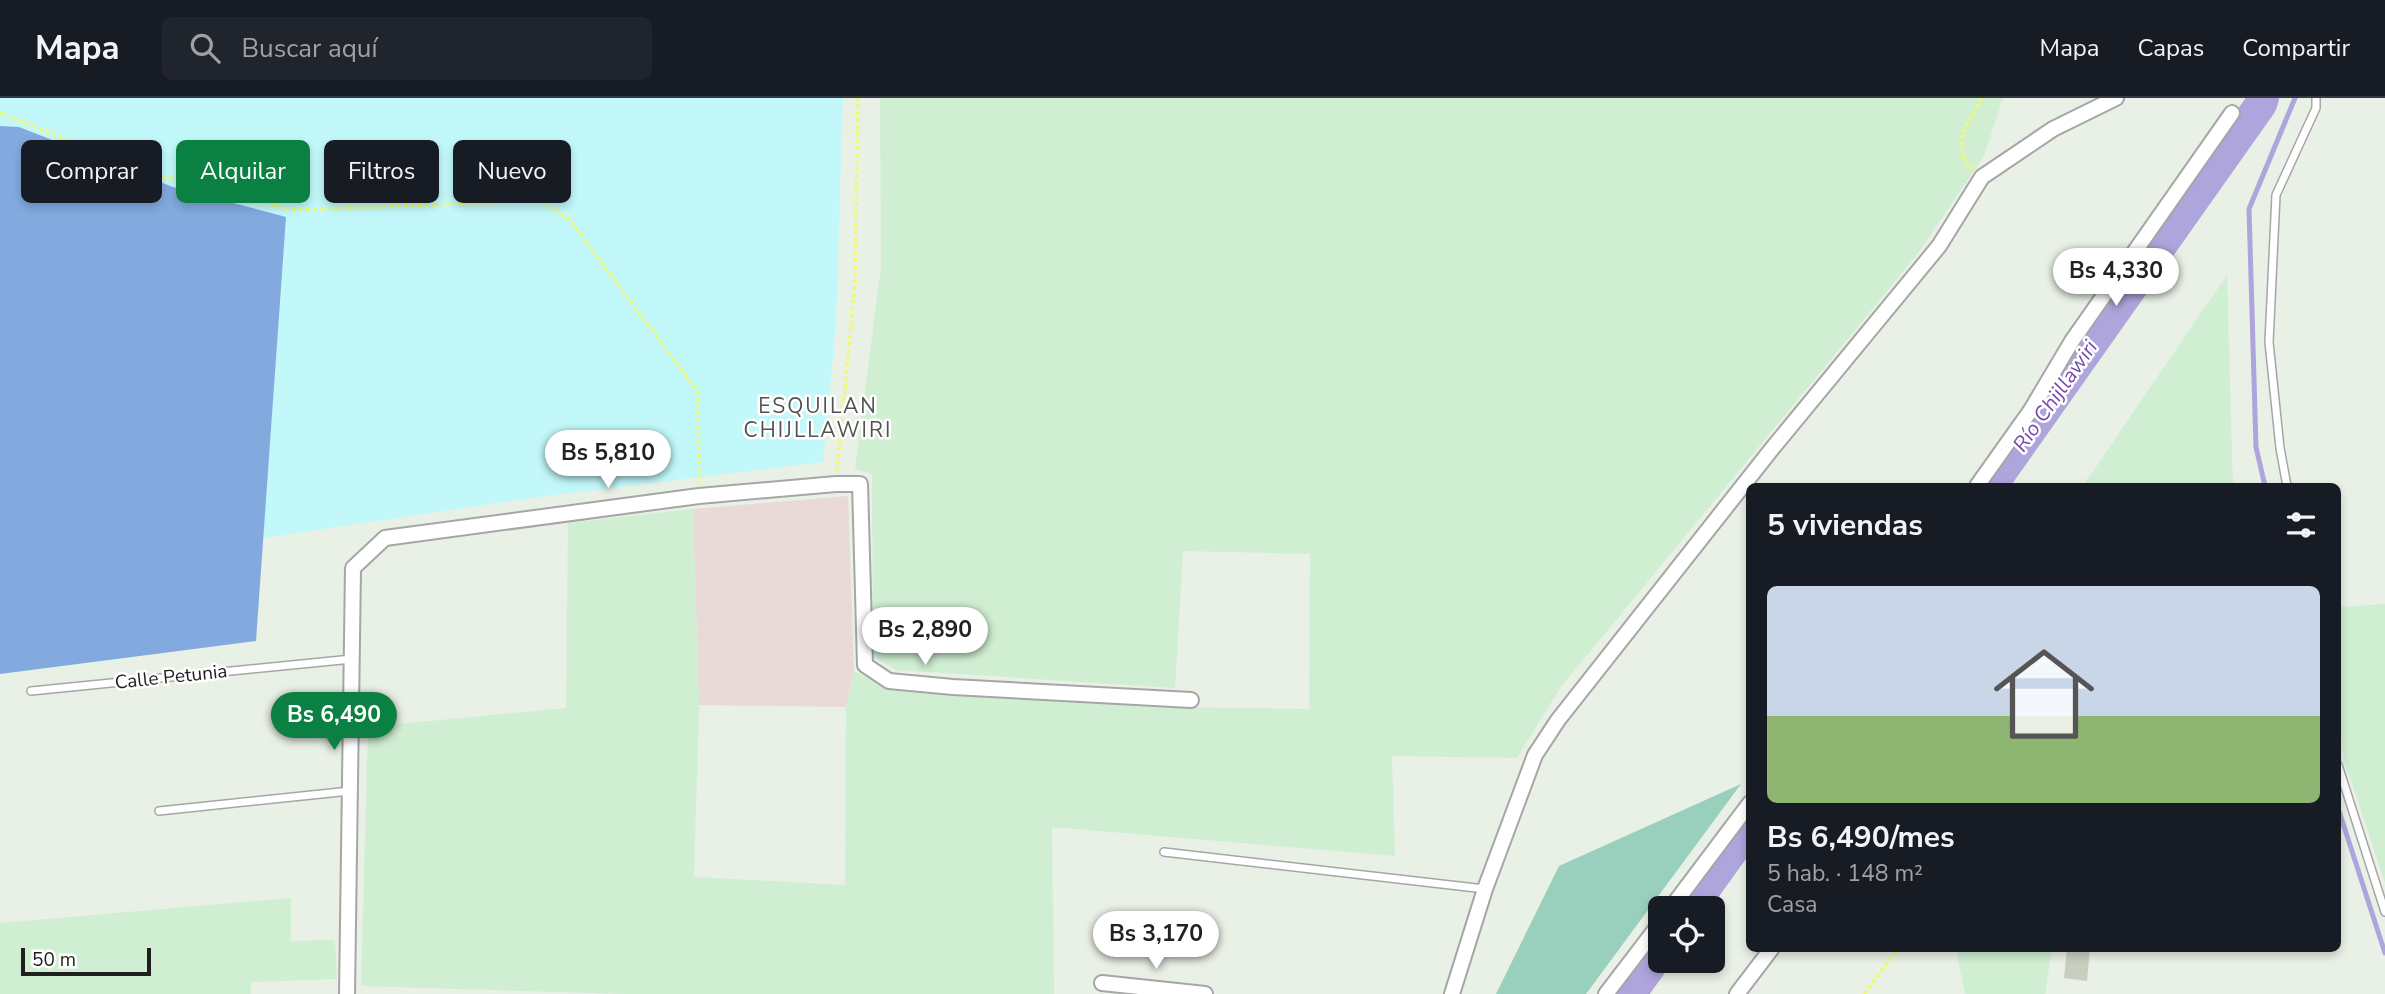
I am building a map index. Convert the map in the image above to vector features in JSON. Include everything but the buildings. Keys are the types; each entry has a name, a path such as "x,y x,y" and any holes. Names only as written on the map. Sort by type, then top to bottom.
{"street":[{"path":"1452,994 1485,889 1535,755 1558,720 1771,450 1938,246 1982,177 2053,129 2116,98"},
{"path":"1979,483 2031,410 2072,341 2232,113"},
{"path":"347,994 353,568 385,538 699,496 836,484 860,485 865,665 889,681 1191,700"},
{"path":"1680,896 1746,808"},
{"path":"1606,994 1648,939"},
{"path":"1737,994 1769,952"},
{"path":"1102,983 1205,994"}],"lane":[{"path":"2286,483 2280,448 2269,342 2276,195 2316,108 2316,98"},
{"name":"Calle Petunia","path":"31,691 352,659"},
{"path":"2341,774 2385,912"},
{"path":"159,811 351,791"},
{"path":"1164,852 1485,889"}],"path":[{"path":"836,484 855,284 858,98"},
{"path":"1982,98 1962,134 1963,160 1982,177"},
{"path":"0,113 153,174 292,210 540,201 569,219 698,392 699,496"},
{"path":"1864,994 1896,952"}],"shaded area":[{"path":"0,98 843,98 836,324 823,462 531,498 263,538 286,218 231,203 310,203 310,140 176,140 176,188 162,183 162,140 52,140 19,127 0,126"},
{"path":"0,126 19,127 52,140 21,140 21,203 162,203 162,183 176,188 176,203 233,203 286,217 256,641 0,674"},
{"path":"848,496 854,671 846,707 699,705 693,509"}],"green space":[{"path":"880,98 2003,98 1984,156 1916,256 1560,688 1517,758 1392,756 1395,856 1052,827 1054,994 623,994 361,986 368,727 566,708 568,523 693,509 699,705 694,877 845,885 846,707 854,671 891,690 1181,707 1309,709 1310,554 1183,551 1175,688 896,670 873,656 872,474 855,469 881,267"},
{"path":"2227,275 2233,483 2085,483"},
{"path":"2385,604 2385,883 2344,759 2341,736 2341,607"},
{"path":"1741,784 1658,896 1648,896 1648,910 1586,994 1496,994 1559,866"},
{"path":"291,898 291,941 335,940 337,979 251,982 251,994 0,994 0,923"},
{"path":"1957,952 2052,952 2045,994 1965,994"}],"waterway":[{"name":"Río Chijllawiri","path":"1993,483 2263,98"},
{"path":"2264,483 2256,447 2249,209 2295,98"},
{"path":"2341,817 2385,953"},
{"name":"Río Chijllawiri","path":"1700,896 1746,832"},
{"name":"Río Chijllawiri","path":"1630,994 1648,969"}],"district":[{"name":"ESQUILAN CHIJLLAWIRI","path":"818,418"}]}
